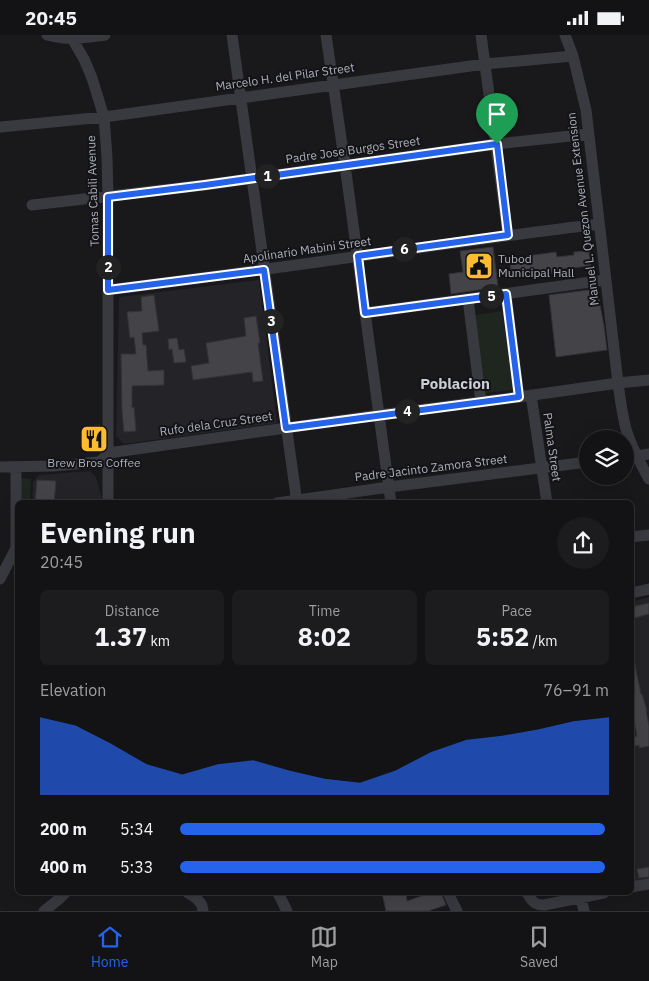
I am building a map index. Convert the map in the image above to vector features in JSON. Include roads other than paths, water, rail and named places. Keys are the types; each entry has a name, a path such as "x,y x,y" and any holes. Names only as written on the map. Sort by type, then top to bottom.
{"street":[{"path":"47,35 58,38 105,35"},
{"path":"232,35 296,500"},
{"path":"326,35 391,500"},
{"path":"481,35 508,235"},
{"name":"Manuel L. Quezon Avenue Extension","path":"565,35 573,56 586,109 605,280 618,383 626,430"},
{"name":"Tomas Cabili Avenue","path":"71,37 84,59 92,78 104,117 108,197 108,500"},
{"name":"Marcelo H. del Pilar Street","path":"1,127 104,117 485,64 573,56"},
{"name":"Padre Jose Burgos Street","path":"32,205 205,185 497,144 589,135"},
{"name":"Apolinario Mabini Street","path":"108,290 599,224"},
{"path":"365,313 605,280"},
{"path":"506,294 519,397"},
{"path":"468,299 481,402"},
{"name":"Rufo dela Cruz Street","path":"0,467 53,466 98,462 108,453 649,380"},
{"name":"Palma Street","path":"531,395 547,500"},
{"path":"634,456 649,454"},
{"name":"Manuel L. Quezon Avenue Extension","path":"634,461 649,479"},
{"name":"Padre Jacinto Zamora Street","path":"303,500 389,487 579,464"},
{"path":"16,467 16,500"},
{"path":"634,537 649,535"},
{"path":"0,579 15,552"},
{"path":"634,592 649,589"},
{"path":"634,886 649,884"},
{"path":"44,911 63,895"},
{"path":"191,895 200,902 203,911"},
{"path":"279,895 287,911"},
{"path":"449,895 457,911"},
{"path":"528,895 533,902 538,905 556,907 581,897 592,895"},
{"path":"581,897 584,911"}],"place":[{"name":"Tubod Municipal Hall","path":"479,266"},
{"name":"Brew Bros Coffee","path":"94,439"}],"district":[{"name":"Poblacion","path":"455,384"}]}
